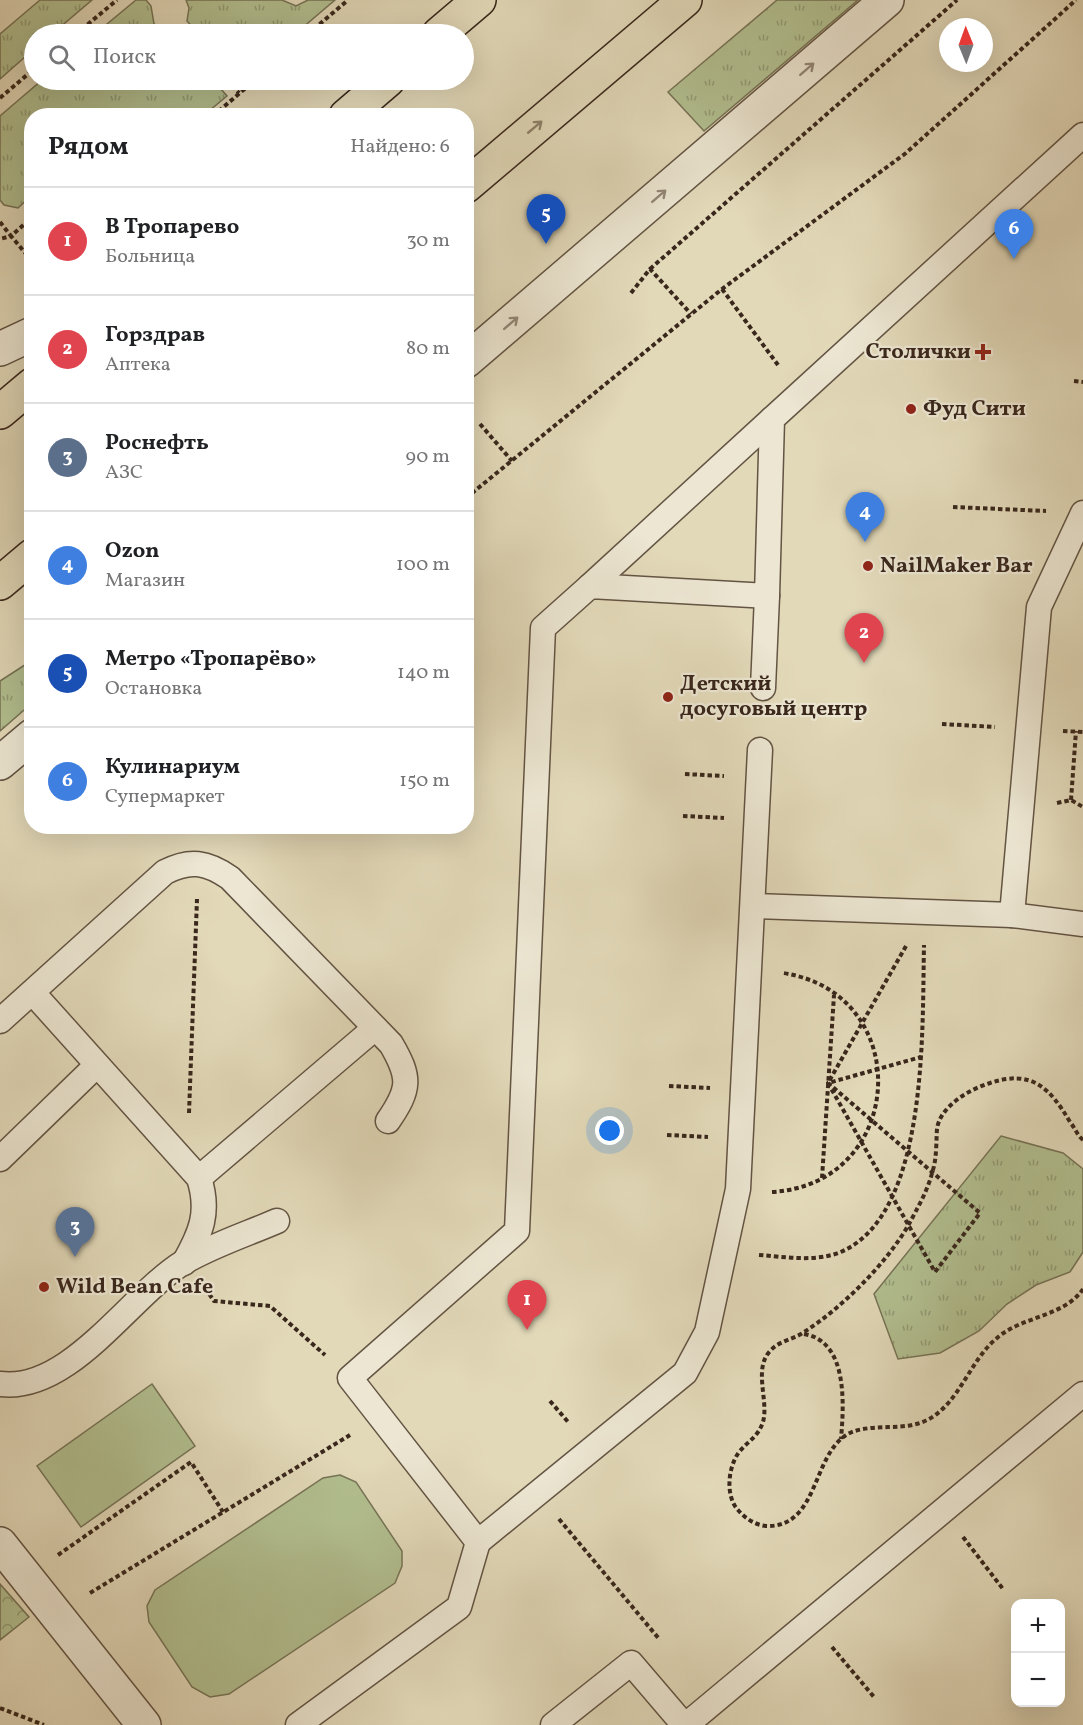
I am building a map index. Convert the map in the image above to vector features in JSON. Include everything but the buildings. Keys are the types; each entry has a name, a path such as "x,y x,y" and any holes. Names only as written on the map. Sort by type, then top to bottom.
{"main road":[{"path":"451,24 479,0"},
{"path":"474,179 685,0"},
{"path":"355,108 376,90"},
{"path":"0,412 24,392"},
{"path":"0,583 24,563"}],"street":[{"path":"474,354 887,0"},
{"path":"0,349 24,338"},
{"path":"0,763 24,743"},
{"path":"0,1544 144,1725"}],"lane":[{"path":"478,1542 350,1378 517,1231 543,628 1083,135"},
{"path":"763,688 772,419"},
{"path":"1012,915 1039,607 1083,513"},
{"path":"590,586 767,596"},
{"path":"298,1725 459,1607 478,1542 685,1373 706,1332 738,1189 760,750"},
{"path":"0,1021 165,872 178,865 198,862 213,867 230,878 391,1044 400,1059 407,1083 402,1101 388,1121"},
{"path":"753,906 1012,915 1083,924"},
{"path":"33,993 193,1171 205,1197 204,1215 196,1241 184,1263"},
{"path":"193,1171 375,1028"},
{"path":"0,1159 97,1065"},
{"path":"0,1384 34,1381 64,1366 184,1263 277,1221"},
{"path":"553,1725 631,1663 685,1725 1083,1394"}],"path":[{"path":"88,24 117,0"},
{"path":"320,24 348,0"},
{"path":"631,293 650,269 957,0"},
{"path":"474,492 691,314 906,153 1076,0"},
{"path":"0,98 24,78"},
{"path":"236,90 239,93"},
{"path":"222,108 243,90"},
{"path":"0,222 24,251"},
{"path":"0,239 11,236 24,224"},
{"path":"650,269 691,314"},
{"path":"1074,381 1083,382"},
{"path":"480,424 512,461"},
{"path":"953,507 1048,511"},
{"path":"1071,800 1076,731"},
{"path":"685,774 759,778"},
{"path":"193,1171 198,862"},
{"path":"828,1083 925,911"},
{"path":"724,1254 821,1258 846,1250 874,1228 893,1199 909,1152 921,1057 925,911"},
{"path":"738,1189 774,1192 810,1185 840,1167 861,1142 872,1120 879,1094 879,1069 874,1046 849,1006 819,985 785,973 749,975"},
{"path":"822,1178 834,994"},
{"path":"828,1083 921,1057"},
{"path":"1083,1140 1050,1092 1036,1081 1019,1078 989,1083 963,1096 946,1109 938,1125 932,1174 908,1226 863,1284 803,1333 784,1340 768,1353 762,1377 764,1419 757,1437 739,1453 731,1471 729,1488 734,1505 746,1519 765,1526 785,1523 807,1504 830,1451 841,1439 854,1431 916,1424 931,1418 952,1398 994,1339 1012,1326 1053,1311 1071,1301 1083,1289"},
{"path":"828,1083 980,1213 935,1272 908,1226 828,1083"},
{"path":"184,1263 214,1301 270,1305 350,1378"},
{"path":"803,1333 815,1335 825,1342 837,1362 843,1411 841,1439"},
{"path":"56,1614 380,1417"},
{"path":"27,1577 191,1462 223,1512"},
{"path":"538,1493 667,1648"},
{"path":"963,1537 1003,1589"},
{"path":"831,1646 874,1697"},
{"path":"0,1708 44,1725"}],"green space":[{"path":"40,0 92,0 64,24 24,24 24,58 0,79 0,34"},
{"path":"136,0 146,0 151,6 154,24 107,24"},
{"path":"186,0 282,0 296,6 308,0 335,0 307,24 190,24 187,21 189,8"},
{"path":"777,0 858,0 704,131 668,92"},
{"path":"30,90 222,90 227,96 212,108 24,108 24,202 18,208 4,205 0,200 0,116"},
{"path":"24,666 24,710 0,731 0,681"},
{"path":"1001,1136 1063,1153 1083,1169 1083,1252 1070,1272 1036,1285 1007,1304 979,1331 940,1353 898,1359 874,1294"},
{"path":"152,1384 195,1446 81,1527 37,1466"},
{"path":"340,1475 356,1482 402,1551 402,1566 395,1583 229,1694 210,1697 192,1687 149,1622 147,1606 155,1590 323,1478"},
{"path":"0,1584 29,1617 0,1640"}],"place":[{"name":"Метро «Тропарёво»","path":"546,244"},
{"name":"Кулинариум","path":"1014,259"},
{"name":"Столички","path":"983,352"},
{"name":"Фуд Сити","path":"911,409"},
{"name":"Ozon","path":"865,542"},
{"name":"NailMaker Bar","path":"868,566"},
{"name":"Горздрав","path":"864,663"},
{"name":"Детский досуговый центр","path":"668,697"},
{"name":"Роснефть","path":"75,1257"},
{"name":"Wild Bean Cafe","path":"44,1287"},
{"name":"В Тропарево","path":"527,1330"}]}
